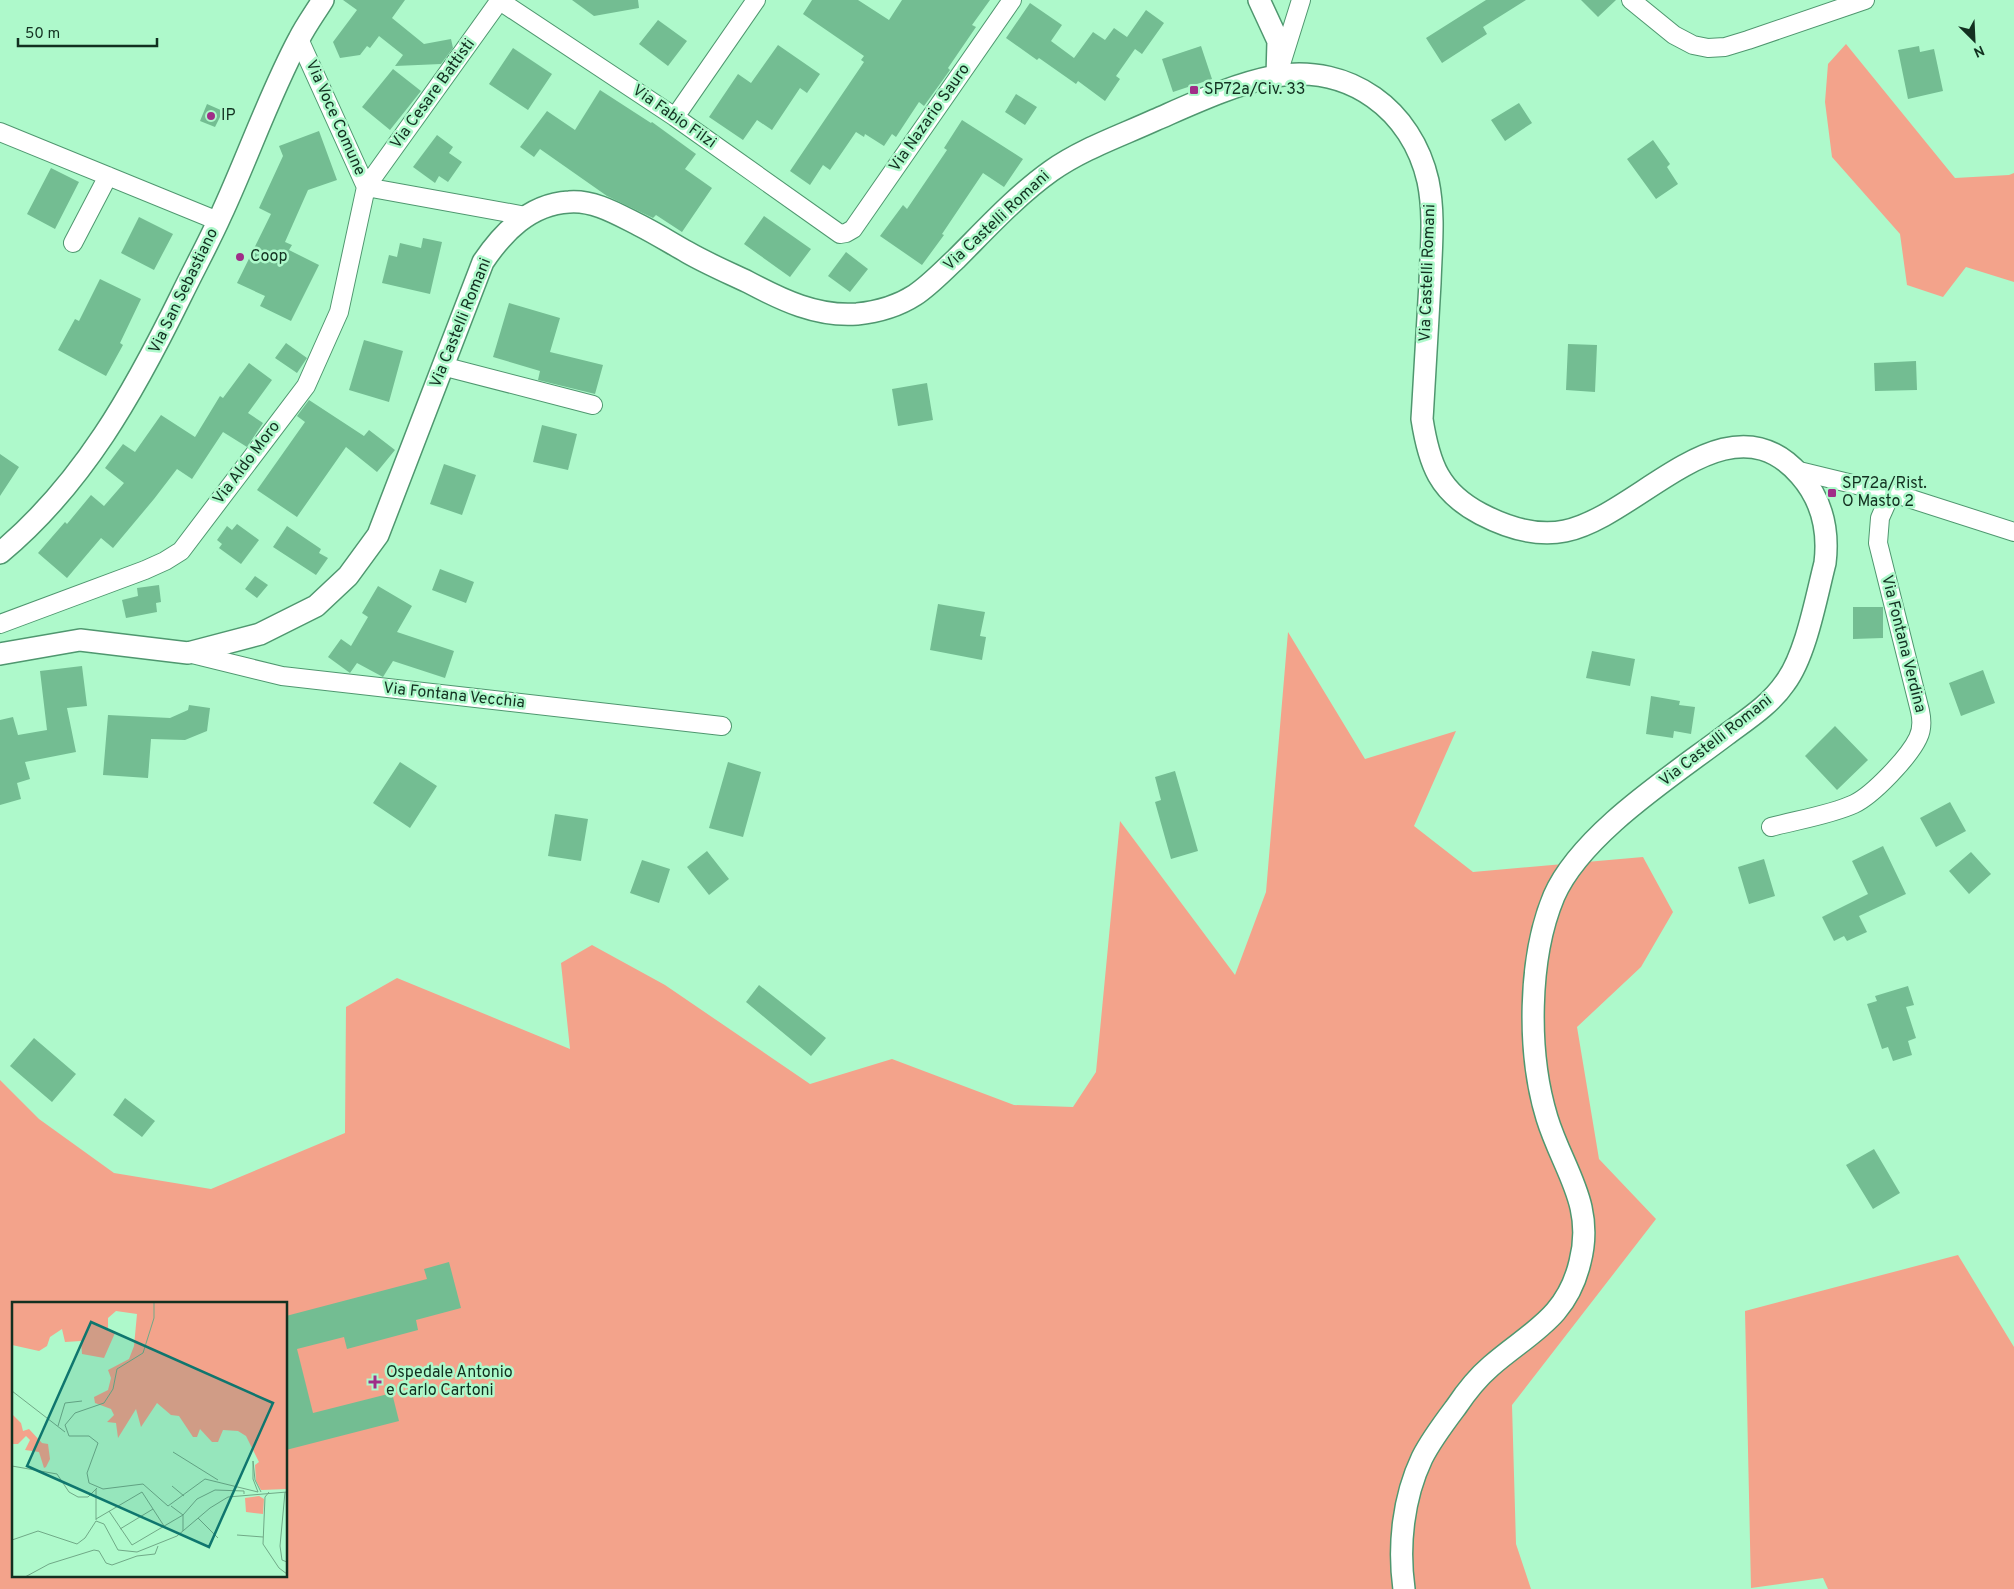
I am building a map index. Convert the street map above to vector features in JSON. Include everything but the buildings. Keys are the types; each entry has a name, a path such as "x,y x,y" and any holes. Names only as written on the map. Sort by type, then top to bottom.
{"street":[{"name":"Via San Sebastiano","path":"0,553 22,535 69,484 106,433 146,366 218,221 299,39 323,0"},
{"name":"Via Fabio Filzi","path":"500,0 675,117 836,232 846,234"},
{"name":"Via Cesare Battisti","path":"366,187 500,0"},
{"path":"675,117 756,0"},
{"name":"Via Nazario Sauro","path":"846,234 853,229 1012,0"},
{"path":"1259,0 1278,41 1277,76"},
{"path":"1277,76 1301,0"},
{"path":"1631,0 1674,36 1693,45 1708,48 1725,47 1748,40 1865,0"},
{"name":"Via Voce Comune","path":"299,39 366,187 526,216"},
{"name":"Via Castelli Romani","path":"0,654 80,640 188,653 260,634 316,606 348,576 378,535 483,262 495,244 510,228 526,216 543,208 572,201 606,208 654,232 688,253 787,302 832,314 873,312 905,301 926,288 1008,208 1051,170 1090,148 1217,93 1250,82 1277,76 1302,74 1336,80 1374,97 1391,110 1407,130 1419,152 1428,182 1432,226 1422,419 1425,436 1436,470 1443,484 1454,497 1466,506 1502,525 1550,533 1565,531 1589,523 1700,457 1736,446 1752,446 1780,456 1813,491 1823,518 1827,549 1802,649 1791,674 1780,691 1754,714 1652,791 1593,840 1568,871 1554,896 1538,949 1535,979 1535,1060 1540,1093 1547,1118 1556,1144 1579,1194 1584,1242 1581,1261 1577,1275 1558,1310 1490,1367 1470,1387 1444,1422 1422,1457 1411,1490 1404,1521 1402,1542 1404,1589"},
{"path":"0,132 218,221"},
{"path":"73,244 108,176"},
{"name":"Via Aldo Moro","path":"0,624 145,570 165,561 180,551 306,386 339,312 366,187"},
{"path":"442,366 594,405"},
{"path":"1795,470 1891,493 2014,532"},
{"name":"Via Fontana Verdina","path":"1771,827 1842,808 1865,798 1879,786 1909,752 1918,738 1921,726 1920,711 1878,543 1880,518 1891,493"},
{"name":"Via Fontana Vecchia","path":"188,653 282,676 722,726"}],"shaded area":[{"path":"1846,44 1955,178 2009,175 2014,173 2014,282 1966,267 1943,297 1907,285 1900,234 1832,157 1825,102 1828,64"},
{"path":"1288,632 1365,759 1456,731 1414,826 1473,872 1643,857 1673,912 1641,967 1577,1027 1599,1159 1656,1219 1512,1405 1516,1544 1531,1589 0,1589 0,1080 39,1119 114,1173 211,1189 345,1133 346,1007 397,978 570,1049 561,963 592,945 665,985 810,1084 892,1059 1014,1105 1073,1107 1096,1072 1120,821 1235,975 1266,892"},
{"path":"1958,1255 2014,1347 2014,1589 1828,1589 1823,1578 1751,1588 1745,1311"}],"place":[{"name":"SP72a/Civ. 33","path":"1194,90"},
{"name":"IP","path":"211,116"},
{"name":"Coop","path":"240,257"},
{"name":"SP72a/Rist. O Masto 2","path":"1832,493"},
{"name":"Ospedale Antonio e Carlo Cartoni","path":"375,1382"}]}
